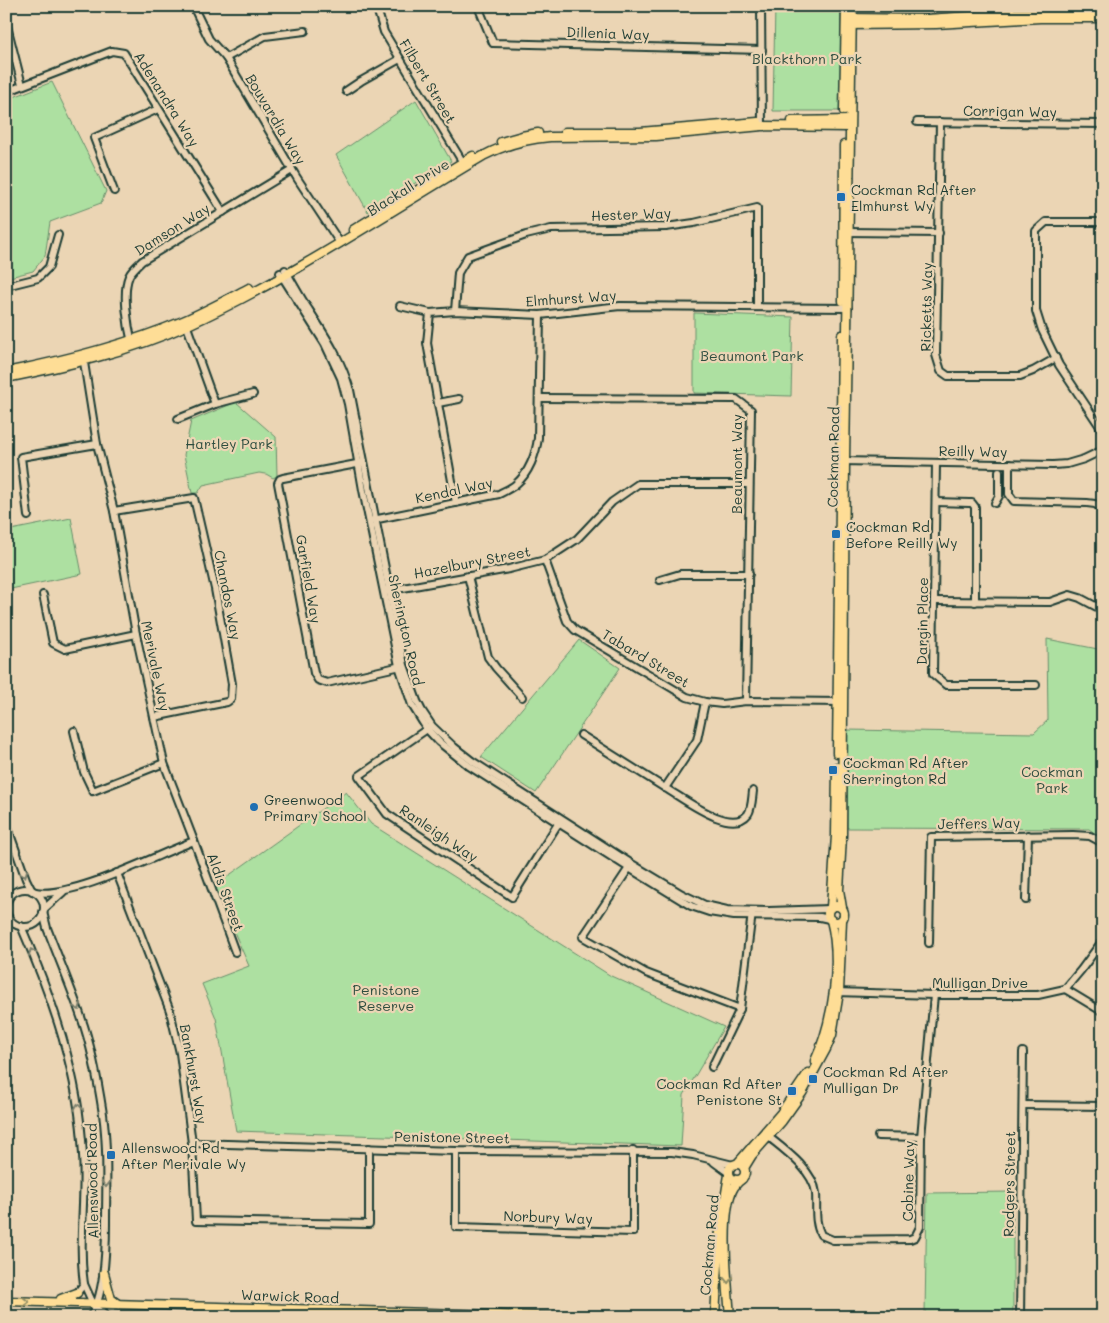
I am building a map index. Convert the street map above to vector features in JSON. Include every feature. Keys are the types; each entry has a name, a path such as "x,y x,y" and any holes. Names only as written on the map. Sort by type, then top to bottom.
{"main road":[{"name":"Cockman Road","path":"830,908 836,836 845,596 842,461 848,21 846,6"},
{"name":"Cockman Road","path":"848,21 852,6"},
{"path":"848,21 928,19 1011,13 1103,12"},
{"path":"848,21 936,24 1040,18 1103,18"},
{"name":"Blackall Drive","path":"6,378 83,358 132,343 186,323 284,273 339,242 501,142 539,133 640,132 762,124 847,124"},
{"name":"Blackall Drive","path":"6,372 83,358"},
{"name":"Cockman Road","path":"840,702 842,836 839,890 842,908"},
{"path":"738,1165 745,1172 742,1179 735,1180 729,1174 730,1168 738,1165 802,1093 832,1034 844,914 842,908 837,906 830,908 828,914 834,936 836,992"},
{"path":"830,920 836,922 842,920"},
{"name":"Cockman Road","path":"715,1317 720,1229 729,1174"},
{"name":"Cockman Road","path":"730,1317 726,1222 728,1204 733,1188 742,1179"},
{"path":"104,1273 111,1300 118,1304"},
{"path":"46,1302 66,1298 77,1293"},
{"name":"Warwick Road","path":"6,1301 390,1314 572,1317"}],"street":[{"name":"Bouvardia Way","path":"193,6 209,40 226,58 292,170 339,242"},
{"name":"Filbert Street","path":"379,6 378,12 384,32 464,164"},
{"name":"Dillenia Way","path":"478,6 493,43 762,50"},
{"path":"761,6 762,124"},
{"path":"6,22 22,86"},
{"path":"226,58 265,36 305,31"},
{"name":"Adenandra Way","path":"6,92 112,51 124,53 223,212"},
{"path":"346,91 400,59"},
{"path":"114,191 94,138 158,109"},
{"name":"Corrigan Way","path":"917,122 1103,124"},
{"name":"Ricketts Way","path":"940,122 936,354 941,371 948,376 1020,376 1056,358"},
{"name":"Damson Way","path":"132,343 126,305 126,289 129,275 142,261 292,170"},
{"name":"Hester Way","path":"455,311 458,273 468,256 526,235 551,229 666,227 694,223 757,208 757,307"},
{"path":"1103,222 1046,222 1036,231 1036,311 1042,330 1056,358 1103,431"},
{"path":"846,232 939,233"},
{"path":"6,286 38,278 49,267 58,234"},
{"name":"Sherington Road","path":"284,273 329,339 343,368 350,390 361,463 401,666 412,705 438,742 469,766 560,820 679,899 699,909 721,915 830,908"},
{"path":"400,306 430,312 427,343 456,503"},
{"name":"Elmhurst Way","path":"430,312 455,311 540,315 620,306 845,307"},
{"name":"Kendal Way","path":"373,520 499,494 516,484 528,470 537,448 540,398 540,315"},
{"path":"186,323 216,404"},
{"name":"Merivale Way","path":"83,358 96,444 114,510 136,634 164,763 194,841"},
{"path":"178,419 216,404 252,394"},
{"name":"Beaumont Way","path":"540,398 736,399 751,410 748,484 749,574 746,702"},
{"path":"438,402 459,399"},
{"path":"28,516 21,457 96,444"},
{"name":"Reilly Way","path":"842,461 1067,464 1084,459 1103,450"},
{"name":"Garfield Way","path":"361,463 283,478 278,483 314,673 318,680 327,683 401,666"},
{"name":"Dargin Place","path":"936,463 933,674 946,685 1036,685"},
{"path":"1009,464 1009,494 1014,501 1087,503 1095,504 1103,509"},
{"path":"995,503 1000,496 999,472"},
{"name":"Hazelbury Street","path":"386,591 509,569 544,560 577,539 612,502 638,484 748,484"},
{"name":"Chandos Way","path":"114,510 194,498 215,589 232,684 231,699 227,702 154,717"},
{"path":"936,502 969,502 975,507 975,602"},
{"name":"Tabard Street","path":"544,560 568,621 575,630 686,697 722,704 746,702 840,702"},
{"path":"660,580 680,574 749,574"},
{"path":"468,576 488,657 522,697"},
{"path":"43,595 53,643 64,649 136,634"},
{"path":"934,602 1050,602 1070,595 1103,608"},
{"path":"665,788 697,740 705,702"},
{"name":"Ranleigh Way","path":"429,728 359,776 387,814 512,897 560,820"},
{"path":"74,731 84,772 93,791 164,763"},
{"path":"581,735 720,820 742,820 749,812 753,791"},
{"path":"6,823 26,879 42,901 44,911"},
{"path":"1026,900 1028,835"},
{"name":"Jeffers Way","path":"930,943 931,837 1090,836 1103,843"},
{"path":"18,925 9,917 7,903 12,895 18,891 25,889 48,894 64,892 194,841"},
{"name":"Aldis Street","path":"194,841 235,952"},
{"path":"630,866 583,937 646,973 740,1009"},
{"name":"Bankhurst Way","path":"118,872 170,1011 180,1053 192,1143 196,1220 369,1224 369,1148"},
{"path":"6,922 30,926 36,923 44,911 64,892"},
{"name":"Allenswood Road","path":"44,911 47,928 82,1018 95,1068 103,1114 106,1153 106,1249 104,1273 90,1317"},
{"path":"712,1067 740,1009 752,914"},
{"name":"Sherington Road","path":"752,914 811,917 830,920"},
{"name":"Allenswood Road","path":"18,925 43,978 70,1062 78,1106 83,1156 82,1256 84,1284 95,1305"},
{"path":"1103,940 1082,970 1065,989 1103,1012"},
{"name":"Mulligan Drive","path":"836,992 934,996 1038,995 1065,989"},
{"name":"Cobine Way","path":"766,1135 803,1167 812,1180 817,1203 817,1227 821,1235 834,1240 910,1239 915,1237 920,1227 921,1137 934,996"},
{"name":"Rodgers Street","path":"1020,1317 1023,1052"},
{"path":"1023,1105 1103,1106"},
{"path":"878,1136 921,1137"},
{"name":"Penistone Street","path":"192,1143 456,1151 633,1150 694,1154 711,1160 738,1165"},
{"name":"Norbury Way","path":"456,1151 456,1227 634,1232 633,1150"},
{"name":"Penistone Street","path":"711,1160 729,1174"},
{"path":"77,1293 84,1284"},
{"path":"95,1305 108,1317"}],"green space":[{"name":"Blackthorn Park","path":"775,6 841,6 840,111 773,111"},
{"path":"52,82 106,191 101,203 50,222 45,256 33,271 6,278 6,100"},
{"path":"416,100 451,161 368,212 336,155"},
{"name":"Beaumont Park","path":"694,313 793,317 791,396 694,393"},
{"name":"Hartley Park","path":"236,402 276,437 277,476 273,478 259,473 203,485 198,493 192,493 184,455 191,421"},
{"path":"71,518 82,574 6,590 6,531"},
{"name":"Cockman Park","path":"1047,639 1103,650 1103,839 1089,829 847,828 847,730 1034,733 1048,720"},
{"path":"579,640 620,668 536,793 481,757"},
{"name":"Penistone Reserve","path":"346,792 371,824 611,976 724,1027 684,1095 681,1146 236,1131 216,1018 202,984 249,966 214,886"},
{"path":"1013,1192 1013,1312 925,1313 927,1193"}],"place":[{"name":"Cockman Rd After Elmhurst Wy","path":"841,197"},
{"name":"Cockman Rd Before Reilly Wy","path":"836,534"},
{"name":"Cockman Rd After Sherrington Rd","path":"833,770"},
{"name":"Greenwood Primary School","path":"254,807"},
{"name":"Cockman Rd After Mulligan Dr","path":"813,1079"},
{"name":"Cockman Rd After Penistone St","path":"792,1091"},
{"name":"Allenswood Rd After Merivale Wy","path":"111,1155"}]}
